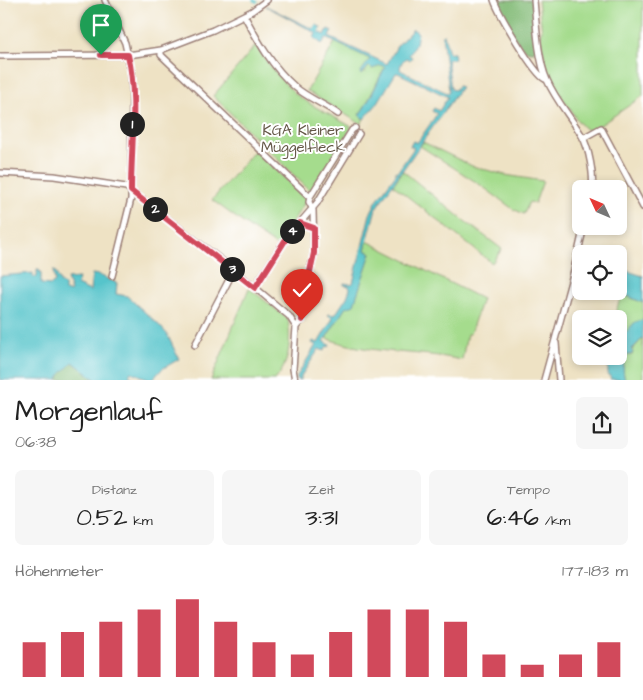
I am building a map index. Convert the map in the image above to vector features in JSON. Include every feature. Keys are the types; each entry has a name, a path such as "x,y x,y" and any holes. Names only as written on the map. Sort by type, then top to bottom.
{"street":[{"path":"105,0 122,36 128,55 132,91 131,199 112,276"},
{"path":"0,56 128,55 160,50 182,43 244,15 267,0"},
{"path":"494,0 498,10 534,67 546,79"},
{"path":"534,0 536,29 546,79 553,93 583,138 591,166 592,180"},
{"path":"244,15 258,42 281,72 301,91 338,114"},
{"path":"160,50 162,55 310,197"},
{"path":"295,380 293,369 296,327 302,320 314,253 314,228 312,209 309,202 310,197 355,128"},
{"path":"583,138 601,128 643,207"},
{"path":"255,288 286,239 312,209 359,134"},
{"path":"0,173 54,176 126,187 286,312 296,327"},
{"path":"300,223 314,228"},
{"path":"544,380 582,235"},
{"path":"195,345 234,270"},
{"path":"556,337 559,380"}],"green space":[{"path":"496,0 532,0 537,47 534,52 525,50 519,43"},
{"path":"538,0 643,0 643,96 593,130 584,128 563,99 549,73 540,33 542,31"},
{"name":"KGA Kleiner Müggelfleck","path":"335,42 370,59 363,74 369,66 373,69 380,64 385,67 359,115 364,119 361,124 307,91"},
{"name":"KGA Kleiner Müggelfleck","path":"256,45 276,73 301,98 352,127 311,192 213,96"},
{"path":"423,142 472,166 505,175 543,181 535,203 529,202 524,214 513,209 479,184 420,146"},
{"name":"KGA Kleiner Müggelfleck","path":"255,150 307,199 277,246 212,200"},
{"path":"403,171 502,249 492,263 393,185"},
{"path":"367,241 482,299 470,334 467,334 462,360 376,350 326,338 346,307 354,304 371,253 365,250"},
{"path":"249,288 288,319 289,343 284,366 275,380 211,380"},
{"path":"627,296 643,303 643,320 627,331 627,310 616,310 620,300 627,300"},
{"path":"643,338 643,380 625,380 623,367 627,365 627,355 632,355 633,352 631,351"},
{"path":"73,362 96,380 58,380 60,375"}],"water":[{"path":"266,6 313,29 316,24 321,28 319,32 325,35 328,29 332,31 329,37 387,64 397,46 413,29 418,33 416,43 409,55 412,57 410,60 406,58 403,60 400,70 447,93 449,91 442,35 444,34 449,53 454,53 455,59 447,59 451,89 455,90 458,86 461,87 376,208 365,250 371,253 354,304 346,307 324,341 330,345 329,347 327,346 324,351 319,349 301,376 301,380 297,380 297,376 316,345 312,343 313,341 318,343 333,318 328,315 335,315 347,297 350,289 344,283 353,283 370,214 377,200 414,148 410,146 413,141 417,143 437,114 432,111 434,108 439,111 448,97 396,73 377,104 364,119 359,115 370,98 385,67 380,65 373,69 369,66 361,75 360,73 370,59 326,38 322,44 314,38 316,33"},
{"path":"37,270 41,274 41,284 51,285 55,282 53,271 55,271 61,284 65,285 65,291 68,292 71,291 67,279 79,278 77,285 90,291 92,274 117,283 116,294 127,296 158,324 167,334 179,359 162,369 152,380 131,372 129,376 138,380 96,380 73,362 60,375 58,380 0,380 0,276 33,273 33,277 37,277"},
{"path":"627,271 643,276 643,303 627,296"},
{"path":"643,320 643,338 631,350 633,352 631,355 627,355 627,331 635,322"},
{"path":"608,365 624,365 625,380 610,379 611,376 608,376"}],"waterway":[{"path":"253,0 257,2"}],"route":[{"path":"101,55 128,55 130,64 132,91 131,191 255,288 286,239 300,223 314,228 314,253 302,320"}]}
